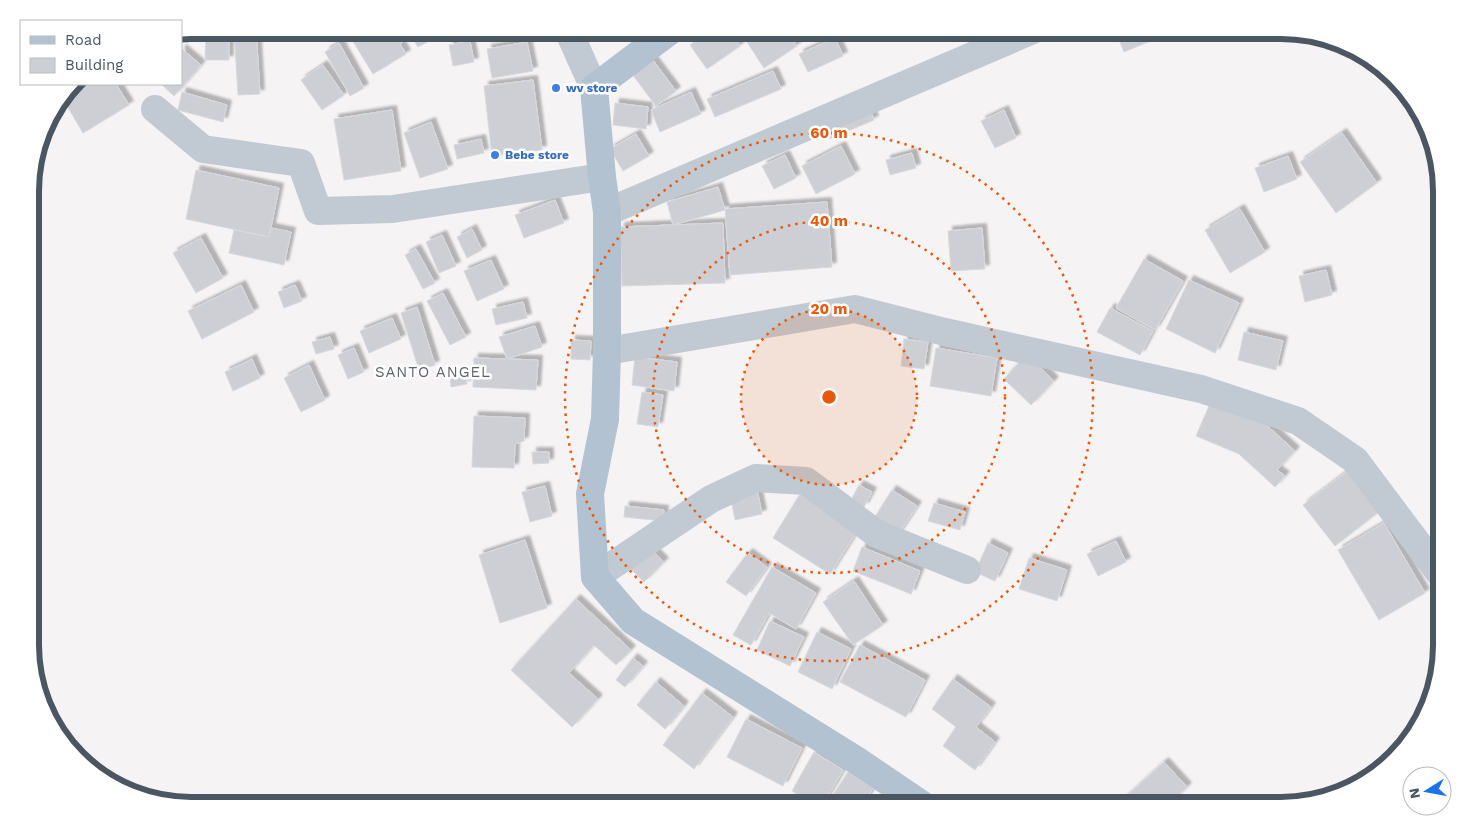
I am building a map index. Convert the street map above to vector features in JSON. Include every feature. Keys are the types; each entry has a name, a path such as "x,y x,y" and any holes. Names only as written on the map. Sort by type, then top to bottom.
{"main road":[{"path":"659,39 594,88 607,212 605,419 590,494 595,577 634,621 859,762 911,797"}],"street":[{"path":"572,39 594,88"},
{"path":"607,212 1012,39"},
{"path":"155,109 203,149 301,163 318,211 393,209 602,176"},
{"path":"607,351 855,309 945,332 1201,389 1298,421 1355,460 1433,564"},
{"path":"595,577 710,499 756,478 806,480 877,534 966,570"}],"building":[{"path":"206,39 229,39 229,60 205,60"},
{"path":"235,39 257,39 260,94 238,95"},
{"path":"352,39 407,39 400,44 406,54 373,74"},
{"path":"413,39 433,39 418,47"},
{"path":"698,39 735,39 740,46 707,69 690,45"},
{"path":"745,39 792,39 797,46 764,68"},
{"path":"835,39 843,56 808,72 799,54"},
{"path":"1119,39 1155,39 1124,52"},
{"path":"470,41 474,62 453,66 449,45"},
{"path":"527,42 533,71 492,78 487,49"},
{"path":"339,43 364,88 350,96 325,52"},
{"path":"182,49 201,65 174,96 162,85 182,85"},
{"path":"652,59 676,91 656,106 632,74"},
{"path":"323,65 344,95 322,110 301,80"},
{"path":"773,71 781,89 715,117 707,99"},
{"path":"533,80 542,150 492,156 484,86"},
{"path":"81,85 117,85 129,105 83,133 66,104"},
{"path":"182,92 227,105 223,122 178,110"},
{"path":"691,92 701,114 660,132 651,110"},
{"path":"615,103 648,107 646,129 613,125"},
{"path":"868,105 874,120 829,139 823,124"},
{"path":"392,110 401,171 344,180 334,119"},
{"path":"1004,110 1016,138 995,148 981,121"},
{"path":"431,122 448,169 420,178 404,133"},
{"path":"1342,133 1377,183 1336,213 1300,162"},
{"path":"636,134 649,156 623,171 610,149"},
{"path":"481,139 484,153 457,159 454,145"},
{"path":"841,146 855,174 816,194 802,166"},
{"path":"912,153 916,168 890,175 886,160"},
{"path":"785,155 796,178 774,189 762,166"},
{"path":"1288,156 1297,179 1264,192 1255,168"},
{"path":"196,170 279,188 269,237 186,219"},
{"path":"718,187 725,210 673,225 667,202"},
{"path":"555,200 564,223 524,238 515,215"},
{"path":"827,202 832,267 730,275 725,209"},
{"path":"1240,209 1265,252 1230,273 1205,230"},
{"path":"723,223 725,283 622,286 620,227"},
{"path":"271,228 291,232 284,265 229,253 234,230 269,237"},
{"path":"982,228 985,269 951,271 948,231"},
{"path":"472,229 482,250 467,258 457,237"},
{"path":"442,235 456,266 439,273 426,242"},
{"path":"201,238 223,278 196,293 173,253"},
{"path":"416,249 435,283 423,289 405,255"},
{"path":"1144,259 1183,281 1155,330 1116,308"},
{"path":"491,260 504,289 477,301 464,271"},
{"path":"1326,270 1332,295 1305,302 1299,276"},
{"path":"1189,280 1239,303 1215,353 1166,329"},
{"path":"241,285 254,312 202,339 188,311"},
{"path":"295,285 302,301 284,308 278,292"},
{"path":"443,293 466,337 450,345 427,301"},
{"path":"523,302 527,318 496,325 492,309"},
{"path":"417,307 435,365 419,370 401,313"},
{"path":"1110,308 1153,331 1140,355 1097,332"},
{"path":"392,318 401,339 369,353 360,331"},
{"path":"535,326 542,347 507,359 499,337"},
{"path":"1244,332 1283,341 1276,370 1238,360"},
{"path":"330,337 334,349 316,354 312,342"},
{"path":"904,339 928,342 924,369 901,366"},
{"path":"571,340 591,341 590,360 571,359"},
{"path":"354,348 364,372 348,379 338,355"},
{"path":"936,348 997,358 991,396 930,386"},
{"path":"1027,354 1054,381 1031,405 1004,379"},
{"path":"635,357 677,362 674,391 632,385"},
{"path":"474,358 538,360 536,390 473,387"},
{"path":"252,359 260,378 233,391 225,372"},
{"path":"309,365 325,400 301,412 284,378"},
{"path":"466,372 467,384 451,387 450,374"},
{"path":"642,392 663,395 658,427 637,424"},
{"path":"1212,399 1261,420 1295,451 1277,470 1285,476 1275,487 1239,454 1196,436"},
{"path":"474,416 525,418 524,441 515,444 514,468 472,467"},
{"path":"532,452 549,452 549,463 533,464"},
{"path":"1349,470 1380,511 1335,546 1303,505"},
{"path":"859,485 872,492 864,507 851,500"},
{"path":"545,486 552,516 530,522 522,492"},
{"path":"757,490 762,514 735,520 730,495"},
{"path":"892,490 917,506 897,536 873,520"},
{"path":"800,494 857,531 830,574 773,538"},
{"path":"934,503 965,512 960,530 928,521"},
{"path":"625,506 664,510 663,521 624,517"},
{"path":"1384,523 1425,593 1379,620 1338,550"},
{"path":"525,540 547,608 500,623 479,555"},
{"path":"1116,541 1126,562 1098,576 1087,554"},
{"path":"988,543 1008,553 995,581 975,572"},
{"path":"648,546 664,562 644,582 628,566"},
{"path":"862,547 920,571 911,594 853,571"},
{"path":"748,553 767,567 746,596 726,582"},
{"path":"1029,558 1067,570 1057,601 1019,589"},
{"path":"772,567 816,593 796,629 769,613 751,645 733,635"},
{"path":"854,581 883,625 853,645 823,602"},
{"path":"576,599 631,650 616,665 594,645 569,673 598,699 572,727 511,670"},
{"path":"770,621 804,637 790,666 757,650"},
{"path":"817,632 851,649 832,689 798,672"},
{"path":"860,645 925,680 906,717 840,682"},
{"path":"633,658 643,666 625,687 616,680"},
{"path":"953,679 991,707 976,727 995,742 975,770 943,746 956,727 932,709"},
{"path":"656,682 684,706 665,729 637,705"},
{"path":"702,693 733,717 694,769 663,745"},
{"path":"746,719 802,748 783,786 727,757"},
{"path":"814,752 843,770 827,797 801,797 792,791"},
{"path":"1164,762 1187,787 1176,797 1126,797"},
{"path":"848,772 873,788 868,797 832,797"}],"place":[{"name":"wv store","path":"556,88"},
{"name":"Bebe store","path":"495,155"}],"district":[{"name":"SANTO ANGEL","path":"433,372"}]}
